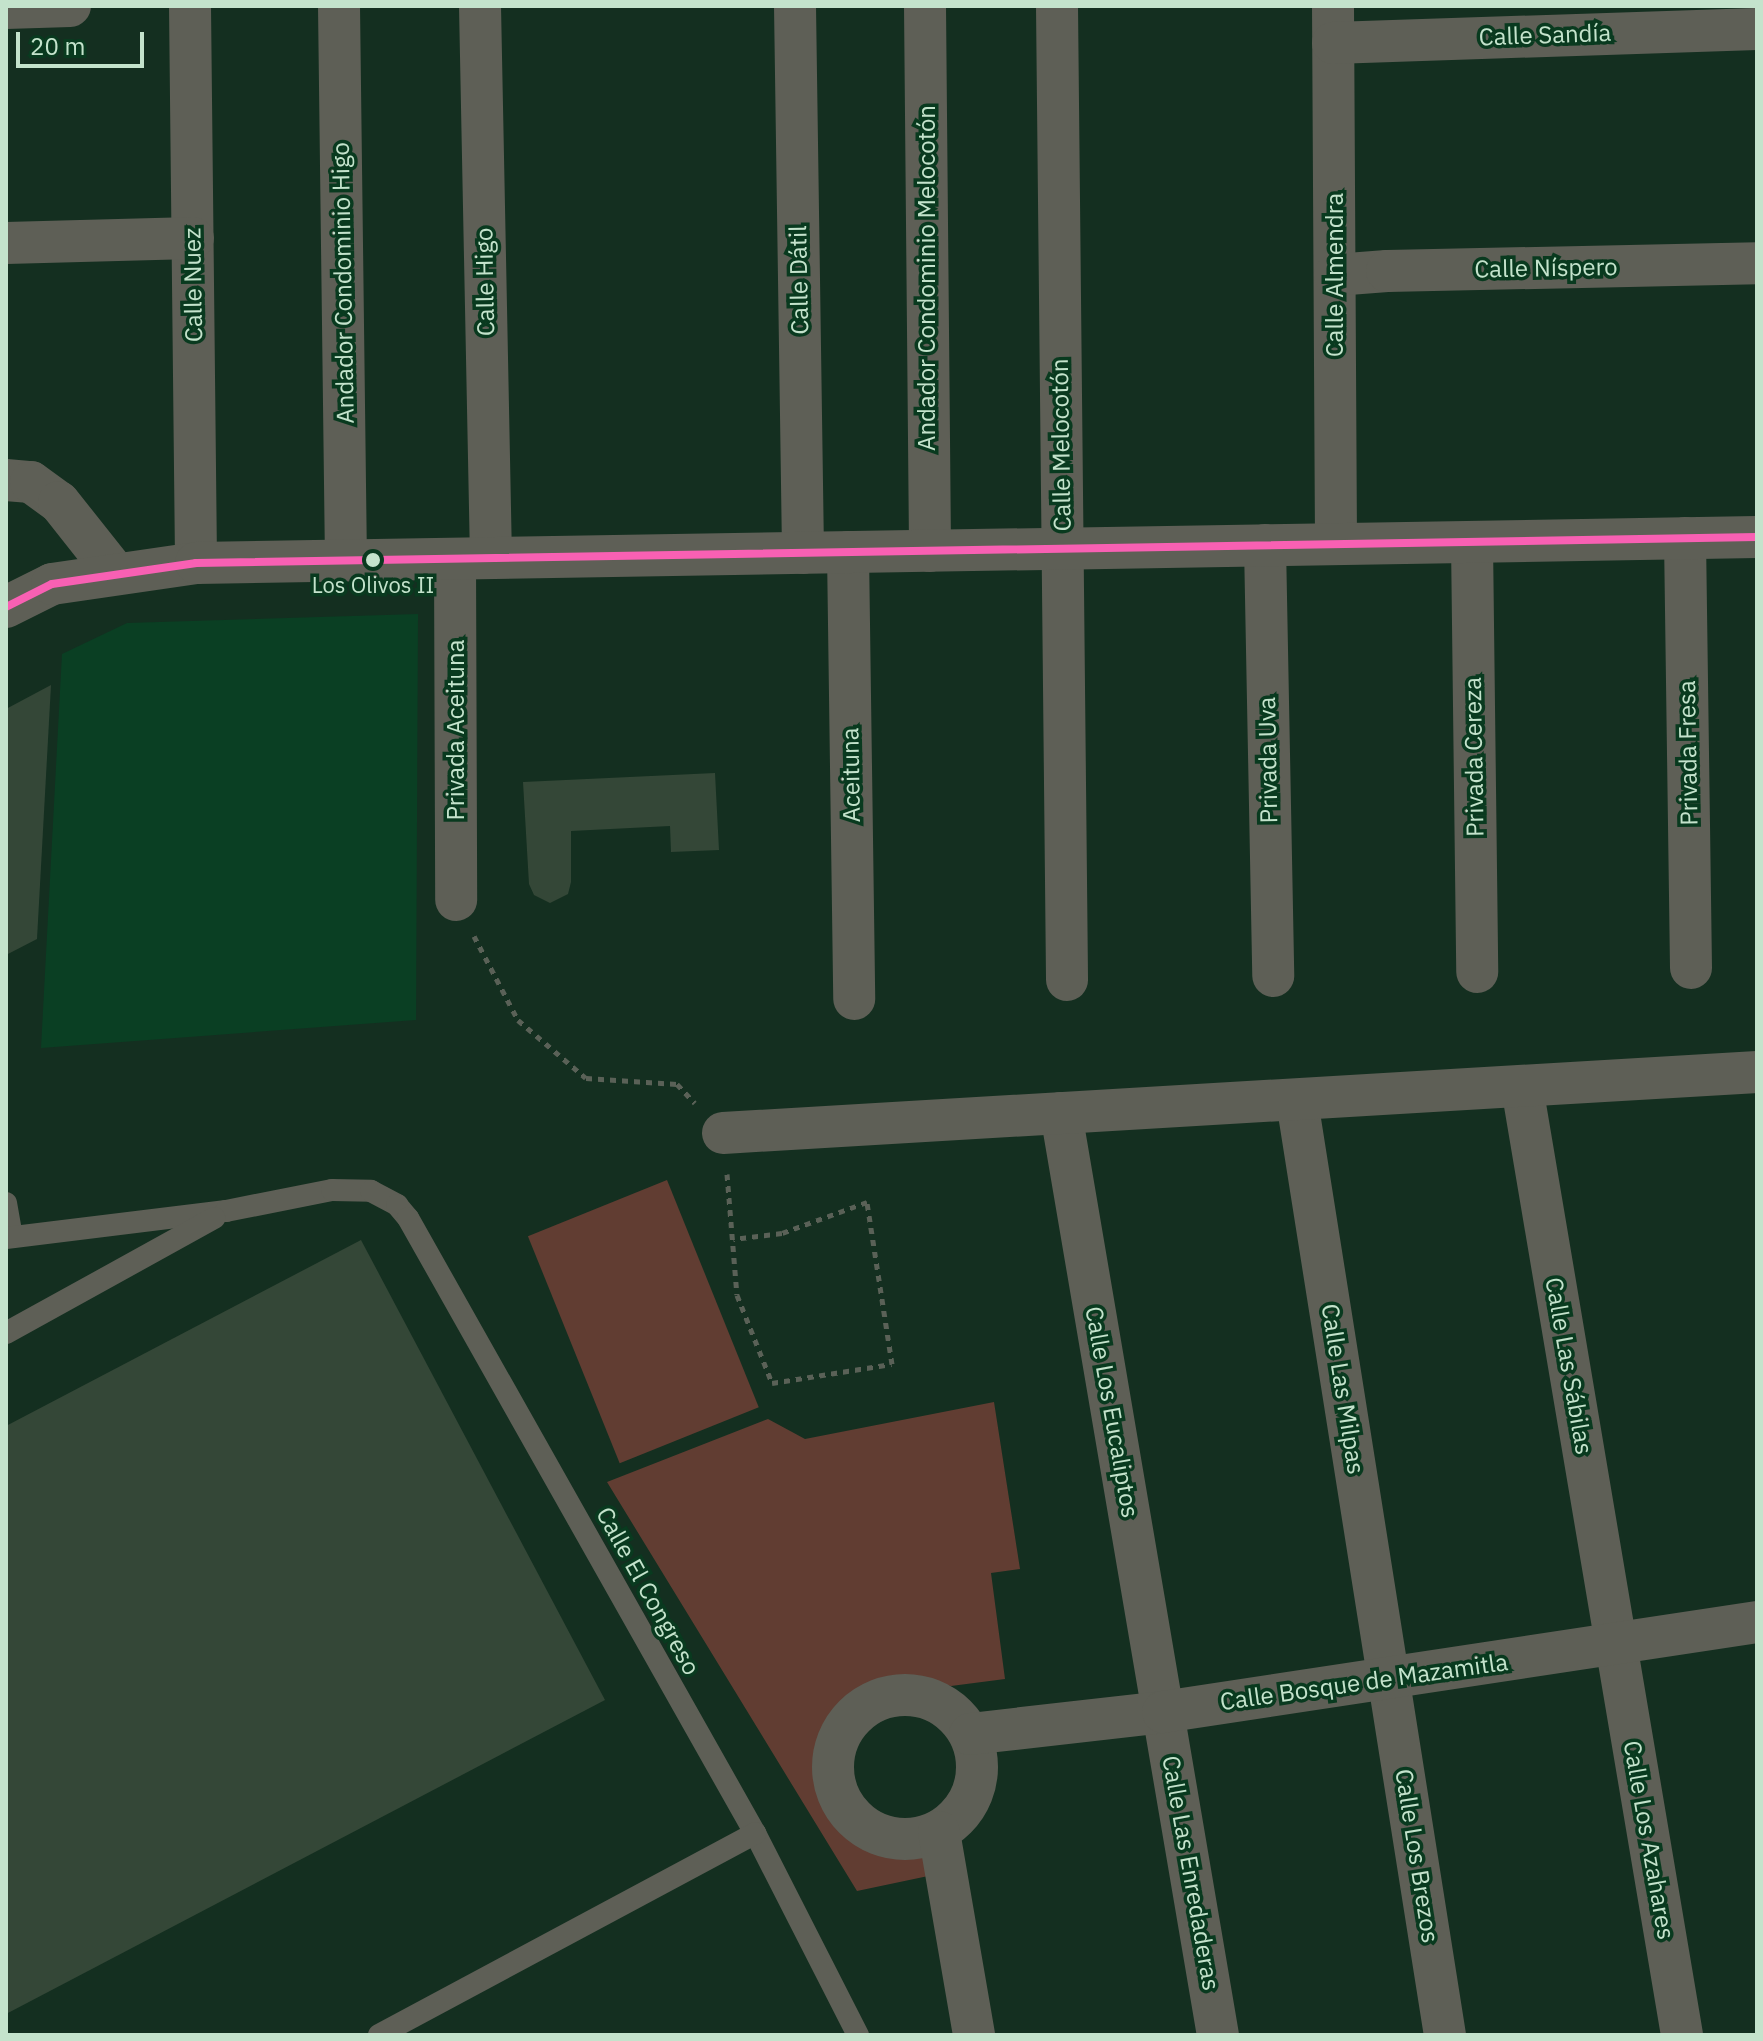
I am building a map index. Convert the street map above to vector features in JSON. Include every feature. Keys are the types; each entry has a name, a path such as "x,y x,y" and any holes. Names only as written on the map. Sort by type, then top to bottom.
{"street":[{"path":"6,8 70,6"},
{"name":"Calle Nuez","path":"190,6 196,563"},
{"name":"Andador Condominio Higo","path":"339,6 346,560"},
{"name":"Calle Higo","path":"473,558 480,6"},
{"name":"Calle Dátil","path":"795,6 803,553"},
{"name":"Andador Condominio Melocotón","path":"925,6 930,551"},
{"name":"Calle Melocotón","path":"1057,6 1067,980"},
{"name":"Calle Sandía","path":"1333,25 1757,29"},
{"name":"Calle Almendra","path":"1333,25 1336,544"},
{"path":"6,243 193,238"},
{"name":"Calle Níspero","path":"1335,275 1387,271 1757,263"},
{"path":"6,480 31,482 59,502 116,574"},
{"path":"6,607 52,584 196,563 1757,537"},
{"name":"Privada Fresa","path":"1685,538 1691,968"},
{"name":"Privada Cereza","path":"1472,542 1477,972"},
{"name":"Privada Uva","path":"1265,545 1273,976"},
{"name":"Aceituna","path":"848,552 854,999"},
{"name":"Privada Aceituna","path":"456,900 473,558"},
{"path":"723,1133 1757,1072"},
{"name":"Calle Las Sábilas","path":"1522,1087 1617,1645"},
{"name":"Calle Las Milpas","path":"1297,1101 1389,1677"},
{"name":"Calle Los Eucaliptos","path":"1061,1113 1163,1712"},
{"name":"Calle Bosque de Mazamitla","path":"970,1734 1163,1712 1757,1622"},
{"name":"Calle Los Azahares","path":"1617,1645 1682,2035"},
{"name":"Calle Los Brezos","path":"1389,1677 1445,2035"},
{"path":"900,1695 928,1698 954,1712 970,1734 978,1762 974,1790 960,1815 939,1832 910,1839 881,1835 858,1822 840,1800 832,1772 836,1744 850,1719 871,1702 900,1695"},
{"name":"Calle Las Enredaderas","path":"1163,1712 1218,2035"},
{"path":"939,1832 973,2033"}],"lane":[{"name":"Calle El Congreso","path":"226,1211 332,1190 371,1191 397,1205 408,1218 755,1833 858,2035"},
{"path":"6,1203 9,1237 226,1211"},
{"path":"6,1333 226,1211"},
{"path":"379,2035 755,1833"}],"path":[{"path":"456,900 518,1020 586,1078 677,1084 723,1133 737,1295 772,1383 892,1364 867,1202 782,1233 733,1239"}],"shaded area":[{"path":"418,614 416,1020 41,1048 62,654 127,623"},
{"path":"667,1180 759,1407 620,1463 528,1236"},
{"path":"994,1402 1020,1569 991,1573 1005,1679 951,1686 912,1676 888,1677 859,1690 836,1711 821,1738 817,1765 822,1793 834,1818 856,1839 882,1851 906,1855 929,1852 933,1875 857,1891 607,1482 768,1419 805,1439"}],"building":[{"path":"51,685 37,939 6,955 6,709"},
{"path":"715,773 719,850 671,852 670,826 571,831 571,882 568,894 550,903 534,895 529,884 523,782"},
{"path":"361,1240 605,1700 6,2014 6,1426"}],"transit line":[{"path":"6,607 52,584 196,563 1757,537"}],"place":[{"name":"Los Olivos II","path":"373,560"}]}
